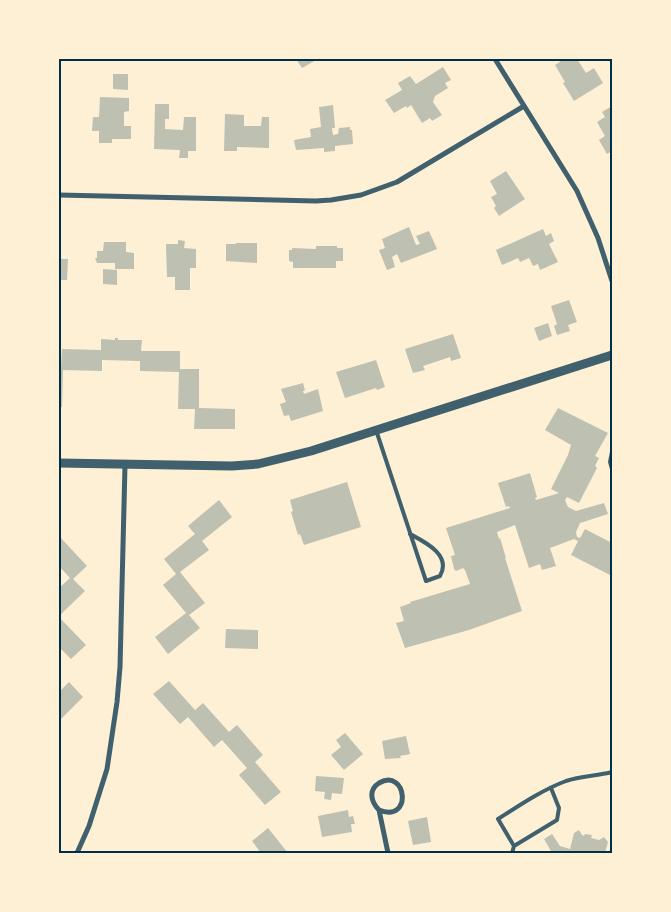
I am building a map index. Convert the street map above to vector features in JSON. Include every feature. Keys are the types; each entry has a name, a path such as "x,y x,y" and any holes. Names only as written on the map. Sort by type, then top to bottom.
{"street":[{"path":"495,59 585,206 612,281"},
{"path":"59,195 316,200 347,198 398,182 524,106"},
{"path":"59,463 232,466 258,464 296,455 612,355"},
{"path":"77,853 89,826 107,769 117,702 120,667 125,465"},
{"path":"379,810 392,812 402,804 402,791 393,782 380,782 372,792 374,805 379,810 388,853"}],"lane":[{"path":"376,430 410,534 426,581 440,576 443,567 439,555 430,545 410,534"},
{"path":"612,452 610,462 612,469"},
{"path":"514,846 498,819 536,795 551,788 579,778 612,772"},
{"path":"512,853 514,846 556,820 559,808 551,788"}],"building":[{"path":"296,59 318,59 302,68"},
{"path":"561,59 577,59 586,73 594,68 603,83 574,101 555,65"},
{"path":"443,67 451,80 445,83 448,88 435,96 433,102 442,115 432,121 430,118 422,123 411,105 394,113 385,100 402,90 398,83 410,76 416,84"},
{"path":"113,74 128,74 128,90 113,89"},
{"path":"100,97 129,98 129,111 124,112 124,126 131,126 131,139 112,139 112,143 99,143 99,131 92,131 93,117 99,117"},
{"path":"155,104 169,104 169,119 165,119 165,129 183,130 184,117 196,117 196,151 188,151 188,158 179,158 180,150 154,149"},
{"path":"333,105 335,128 332,128 333,135 338,134 339,128 350,127 353,144 335,146 335,151 324,152 324,148 296,150 294,140 311,137 310,129 321,127 319,107"},
{"path":"612,106 612,151 607,154 599,140 605,136 597,122 605,117 602,112"},
{"path":"225,114 244,115 244,126 261,126 262,117 269,117 269,148 237,147 237,151 224,151"},
{"path":"506,171 525,199 499,216 494,208 496,206 491,197 497,194 490,181"},
{"path":"409,227 416,245 420,244 416,236 429,231 437,249 401,263 397,254 392,257 395,267 387,270 379,250 385,248 382,239"},
{"path":"543,229 546,236 551,233 554,241 549,244 558,262 540,270 538,264 533,266 529,258 520,262 518,258 502,265 496,250"},
{"path":"178,240 185,241 184,248 196,249 196,268 190,268 190,290 175,290 175,277 167,277 166,244 178,244"},
{"path":"104,242 126,242 126,252 134,253 134,269 115,269 115,263 97,263 95,258 97,258 97,251 103,251"},
{"path":"257,243 257,263 226,261 226,244"},
{"path":"316,246 337,246 337,248 343,248 343,261 336,261 336,268 293,268 293,262 289,261 289,250 292,250 292,248 316,249"},
{"path":"59,259 68,259 67,280 59,280"},
{"path":"103,269 117,270 117,285 103,284"},
{"path":"569,300 577,322 568,325 570,331 557,335 554,326 557,324 551,306"},
{"path":"548,323 552,336 539,341 534,328"},
{"path":"453,334 461,358 451,361 450,357 423,366 425,370 413,373 405,349"},
{"path":"115,338 118,338 118,340 142,340 141,351 180,351 180,369 199,369 199,408 235,409 235,429 194,429 195,409 178,409 179,372 140,371 140,361 102,360 102,371 63,370 62,407 59,407 59,367 61,367 62,349 101,350 101,339 115,340"},
{"path":"376,360 385,387 345,398 336,372"},
{"path":"303,383 304,394 318,389 323,411 291,421 289,415 284,416 280,404 286,402 281,389"},
{"path":"558,408 608,433 595,456 599,458 595,466 597,468 579,503 567,497 565,500 568,507 576,511 604,503 608,514 580,523 576,532 577,537 580,538 585,529 612,543 612,576 571,555 578,541 574,539 550,548 556,566 542,570 540,564 529,568 515,525 497,532 522,611 469,630 405,648 396,623 404,621 400,607 410,602 470,584 463,568 456,571 454,569 451,556 455,555 446,528 510,508 509,506 506,507 498,483 530,473 537,497 535,498 536,500 559,493 551,489 571,445 545,430"},
{"path":"347,482 361,527 304,545 300,534 298,535 291,512 293,511 290,500"},
{"path":"219,500 232,517 202,541 209,550 180,572 205,603 189,615 200,628 168,654 155,637 186,613 163,585 176,574 164,559 195,534 188,526"},
{"path":"59,536 87,566 73,579 85,591 59,616 59,588 70,578 59,566"},
{"path":"59,617 86,645 71,659 59,647"},
{"path":"226,629 258,630 258,649 225,648"},
{"path":"169,681 195,710 203,703 229,732 237,725 263,755 255,762 281,792 265,805 239,775 247,768 222,740 214,747 188,717 180,724 153,694"},
{"path":"69,682 83,697 59,721 59,692"},
{"path":"345,733 363,754 344,770 331,755 341,747 336,740"},
{"path":"406,736 410,754 400,756 401,758 385,759 382,741"},
{"path":"316,776 344,778 342,794 332,793 331,800 324,799 325,792 315,791"},
{"path":"348,810 349,817 353,816 355,824 351,824 352,832 322,837 318,816"},
{"path":"427,817 431,842 413,845 408,821"},
{"path":"268,828 288,853 261,853 252,841"},
{"path":"579,830 584,836 585,834 592,835 591,838 599,840 604,837 608,842 605,853 551,853 544,839 552,834 560,846 570,849 574,833"}]}
